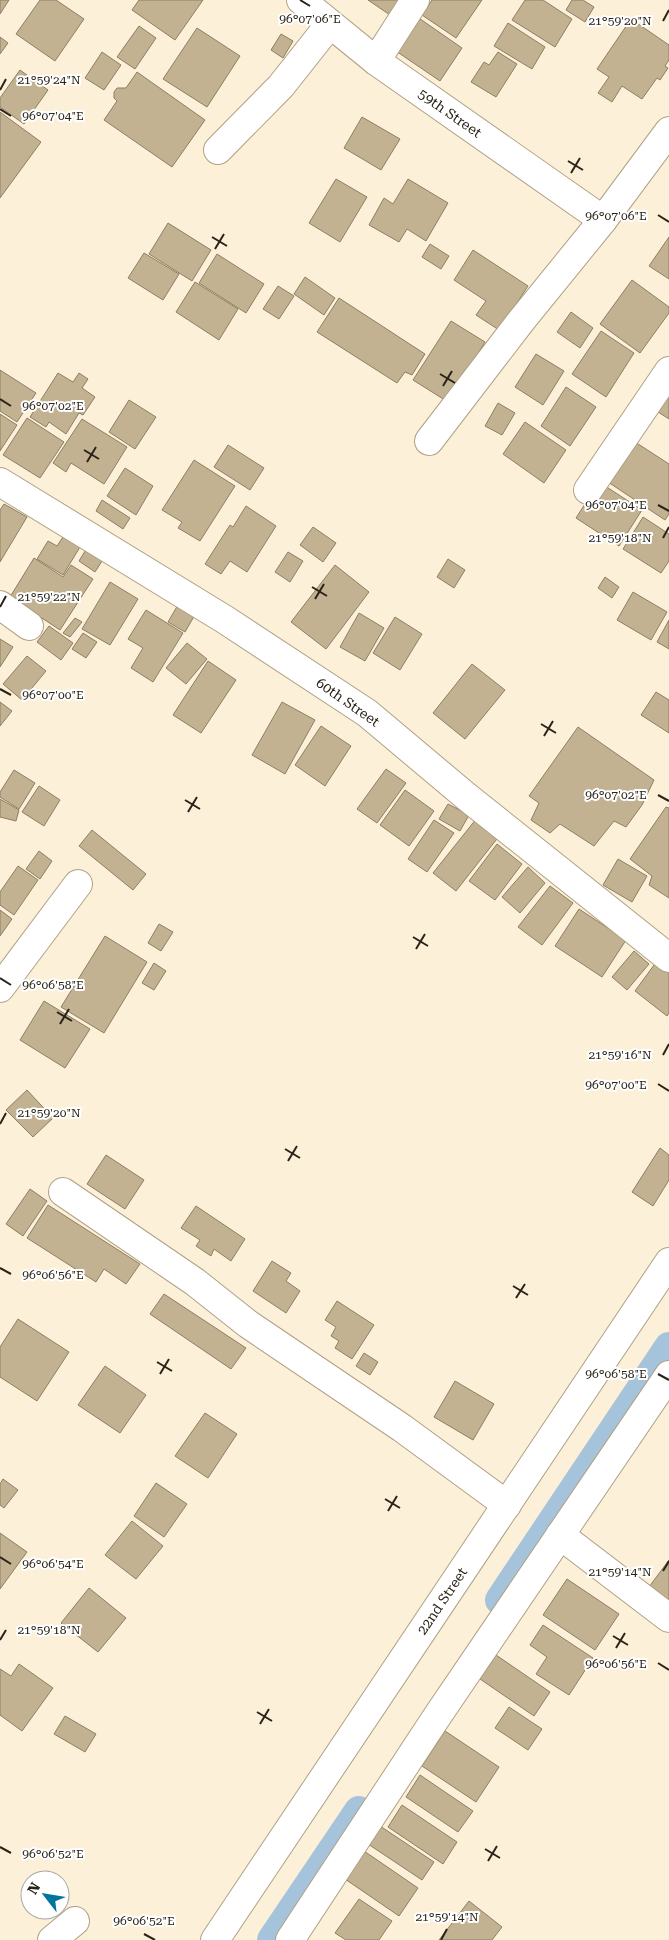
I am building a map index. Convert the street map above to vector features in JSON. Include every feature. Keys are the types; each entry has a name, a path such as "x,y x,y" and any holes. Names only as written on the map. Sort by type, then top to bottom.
{"street":[{"name":"59th Street","path":"302,0 376,61 603,220"},
{"path":"376,61 415,0"},
{"path":"218,150 281,86 330,24"},
{"path":"429,441 527,314 603,220 669,131"},
{"path":"588,490 669,371"},
{"name":"60th Street","path":"0,482 224,619 367,713 467,797 669,958"},
{"path":"0,605 29,626"},
{"path":"0,988 78,884"},
{"path":"63,1192 195,1282 248,1324 402,1428 507,1505"},
{"name":"22nd Street","path":"215,1940 669,1262"},
{"path":"290,1940 669,1375"},
{"path":"560,1535 669,1618"},
{"path":"52,1940 75,1921"}],"building":[{"path":"0,0 9,0 0,14"},
{"path":"40,0 56,0 84,19 55,61 16,34"},
{"path":"139,0 203,0 175,40 132,10"},
{"path":"368,0 400,0 390,15"},
{"path":"432,0 482,0 456,38 422,15"},
{"path":"525,0 543,0 572,19 555,47 512,20"},
{"path":"572,0 583,0 594,7 585,22 566,10"},
{"path":"413,14 462,48 440,81 390,47"},
{"path":"631,19 669,45 669,60 665,66 668,68 660,80 657,78 642,99 622,86 612,102 598,93 609,77 597,69"},
{"path":"508,23 545,47 532,69 494,46"},
{"path":"139,26 156,38 135,69 117,57"},
{"path":"197,28 240,56 207,107 163,79"},
{"path":"281,34 293,41 283,58 271,50"},
{"path":"0,37 8,43 0,54"},
{"path":"102,52 121,65 104,90 85,78"},
{"path":"498,52 517,64 496,97 471,82 484,62 489,65"},
{"path":"20,70 48,90 24,124 0,107 0,98"},
{"path":"137,72 205,120 172,167 104,120 117,101 114,98 114,92 117,88 126,88"},
{"path":"0,112 41,142 0,198"},
{"path":"362,117 400,139 381,170 344,148"},
{"path":"336,179 367,197 340,242 309,223"},
{"path":"408,179 448,203 426,241 407,229 399,242 369,225 384,198 393,204"},
{"path":"168,223 211,250 192,281 149,254"},
{"path":"669,237 669,279 649,266"},
{"path":"430,244 449,256 441,269 422,257"},
{"path":"473,250 528,286 499,330 476,315 486,301 454,280"},
{"path":"144,253 179,274 163,300 128,278"},
{"path":"217,254 264,284 246,313 199,283"},
{"path":"305,277 335,298 324,315 294,294"},
{"path":"632,280 669,307 669,313 640,353 600,324"},
{"path":"195,282 238,309 219,340 176,312"},
{"path":"278,286 294,296 279,319 263,309"},
{"path":"339,298 425,354 412,375 405,372 397,383 317,332"},
{"path":"571,312 593,328 580,348 557,332"},
{"path":"451,321 485,342 448,402 413,380"},
{"path":"601,331 634,353 606,397 572,374"},
{"path":"536,354 564,371 543,405 515,387"},
{"path":"0,370 36,393 17,422 0,411"},
{"path":"58,373 73,382 79,373 88,379 82,388 95,397 83,415 79,413 66,434 49,422 46,427 30,417"},
{"path":"566,387 596,407 570,446 541,426"},
{"path":"669,389 669,419 655,410"},
{"path":"129,400 156,417 135,449 109,432"},
{"path":"498,403 515,413 502,435 485,426"},
{"path":"0,414 17,425 0,451"},
{"path":"27,418 64,442 40,478 3,455"},
{"path":"82,419 127,447 104,484 71,463 66,472 53,463"},
{"path":"525,422 566,450 544,483 503,454"},
{"path":"632,440 669,464 669,514 665,520 605,480"},
{"path":"228,445 264,468 250,490 214,467"},
{"path":"194,460 235,486 200,541 178,528 182,522 162,510"},
{"path":"125,468 153,486 136,515 107,496"},
{"path":"599,482 642,510 619,546 576,518"},
{"path":"102,500 130,518 123,529 96,511"},
{"path":"4,504 27,517 0,562 0,510"},
{"path":"246,506 276,526 247,572 230,561 221,574 205,564 230,525 233,527"},
{"path":"643,517 669,534 669,561 661,573 623,549"},
{"path":"313,527 336,543 323,562 300,545"},
{"path":"63,537 80,547 63,575 37,559 48,541 57,546"},
{"path":"87,548 104,558 95,572 79,561"},
{"path":"288,552 303,561 290,582 275,572"},
{"path":"34,558 63,577 71,565 93,579 60,630 10,597"},
{"path":"448,559 465,570 454,588 437,577"},
{"path":"335,565 369,592 326,649 291,622"},
{"path":"605,577 619,587 612,598 598,588"},
{"path":"110,582 138,599 110,645 82,629"},
{"path":"633,592 667,612 651,640 617,620"},
{"path":"179,603 196,613 185,632 168,622"},
{"path":"146,610 183,633 153,682 131,668 143,648 128,639"},
{"path":"359,613 384,628 365,661 340,647"},
{"path":"395,617 422,634 400,670 373,653"},
{"path":"75,618 82,622 70,637 63,633"},
{"path":"669,620 669,649 657,642"},
{"path":"49,626 73,643 61,660 37,642"},
{"path":"83,633 97,642 86,658 72,649"},
{"path":"0,639 13,647 0,667"},
{"path":"187,643 207,659 186,684 166,668"},
{"path":"27,656 46,671 22,700 3,684"},
{"path":"208,661 236,680 201,733 173,715"},
{"path":"472,664 505,690 465,739 433,713"},
{"path":"656,692 669,700 669,733 641,715"},
{"path":"0,702 12,711 0,726"},
{"path":"282,702 315,720 285,774 252,755"},
{"path":"321,726 351,746 325,786 295,765"},
{"path":"578,727 654,780 642,805 626,827 614,821 594,846 560,824 550,833 531,820 539,803 529,796"},
{"path":"386,769 406,783 377,823 357,809"},
{"path":"14,770 35,783 19,809 0,797 0,792"},
{"path":"39,786 60,800 44,826 22,812"},
{"path":"405,790 434,811 409,846 380,825"},
{"path":"0,799 19,810 16,821 0,817"},
{"path":"448,804 469,815 460,831 439,819"},
{"path":"666,807 669,808 669,898 649,885 652,876 630,859"},
{"path":"477,818 500,835 456,891 433,873"},
{"path":"434,820 454,833 427,872 408,859"},
{"path":"92,830 146,874 133,890 79,846"},
{"path":"497,844 522,864 495,900 469,881"},
{"path":"39,851 52,861 40,879 26,869"},
{"path":"618,859 647,876 632,902 603,885"},
{"path":"18,866 38,880 14,915 0,905 0,892"},
{"path":"528,867 545,883 520,913 502,897"},
{"path":"550,886 573,903 542,945 518,927"},
{"path":"579,909 626,940 602,977 555,946"},
{"path":"0,910 12,919 0,936"},
{"path":"159,924 173,932 161,951 148,943"},
{"path":"105,936 147,962 104,1033 61,1007"},
{"path":"634,951 649,964 627,990 612,977"},
{"path":"657,961 669,970 669,1013 667,1016 635,991"},
{"path":"154,963 166,971 154,990 142,983"},
{"path":"44,1001 90,1029 65,1068 20,1040"},
{"path":"27,1090 53,1118 33,1137 6,1110"},
{"path":"660,1148 669,1155 669,1180 653,1206 632,1192"},
{"path":"106,1155 144,1180 125,1209 87,1184"},
{"path":"30,1189 47,1201 23,1236 6,1224"},
{"path":"48,1205 140,1264 126,1284 104,1269 96,1282 27,1238"},
{"path":"196,1206 245,1239 231,1261 214,1249 211,1256 196,1246 200,1240 181,1228"},
{"path":"272,1261 291,1273 286,1281 300,1291 286,1313 253,1291"},
{"path":"164,1294 246,1348 231,1369 150,1314"},
{"path":"337,1301 374,1325 352,1359 335,1348 339,1341 331,1336 336,1327 325,1320"},
{"path":"18,1319 69,1352 37,1401 0,1377 0,1347"},
{"path":"364,1353 378,1362 370,1375 356,1366"},
{"path":"105,1366 146,1395 120,1433 78,1405"},
{"path":"455,1381 494,1404 473,1440 434,1417"},
{"path":"205,1413 237,1434 208,1478 175,1456"},
{"path":"3,1479 18,1490 4,1508 0,1505 0,1484"},
{"path":"156,1483 187,1504 164,1537 134,1516"},
{"path":"132,1521 163,1546 136,1579 105,1555"},
{"path":"0,1533 27,1552 0,1589"},
{"path":"669,1560 669,1602 649,1587"},
{"path":"567,1579 619,1614 595,1650 543,1615"},
{"path":"89,1588 126,1618 98,1652 61,1623"},
{"path":"543,1625 593,1658 569,1695 536,1674 547,1657 530,1645"},
{"path":"496,1655 550,1692 534,1716 480,1679"},
{"path":"19,1664 53,1688 22,1731 0,1715 0,1669 11,1676"},
{"path":"509,1707 542,1729 528,1750 495,1728"},
{"path":"65,1716 96,1734 85,1752 54,1734"},
{"path":"445,1731 499,1767 476,1802 422,1766"},
{"path":"420,1775 473,1811 458,1832 406,1797"},
{"path":"402,1805 457,1842 443,1864 388,1827"},
{"path":"380,1826 434,1862 422,1880 368,1844"},
{"path":"364,1851 418,1888 399,1916 345,1879"},
{"path":"359,1899 392,1921 379,1940 346,1940 335,1933"},
{"path":"469,1901 502,1927 492,1940 439,1940"}],"waterway":[{"path":"500,1600 669,1347"},
{"path":"272,1940 359,1811"}]}
